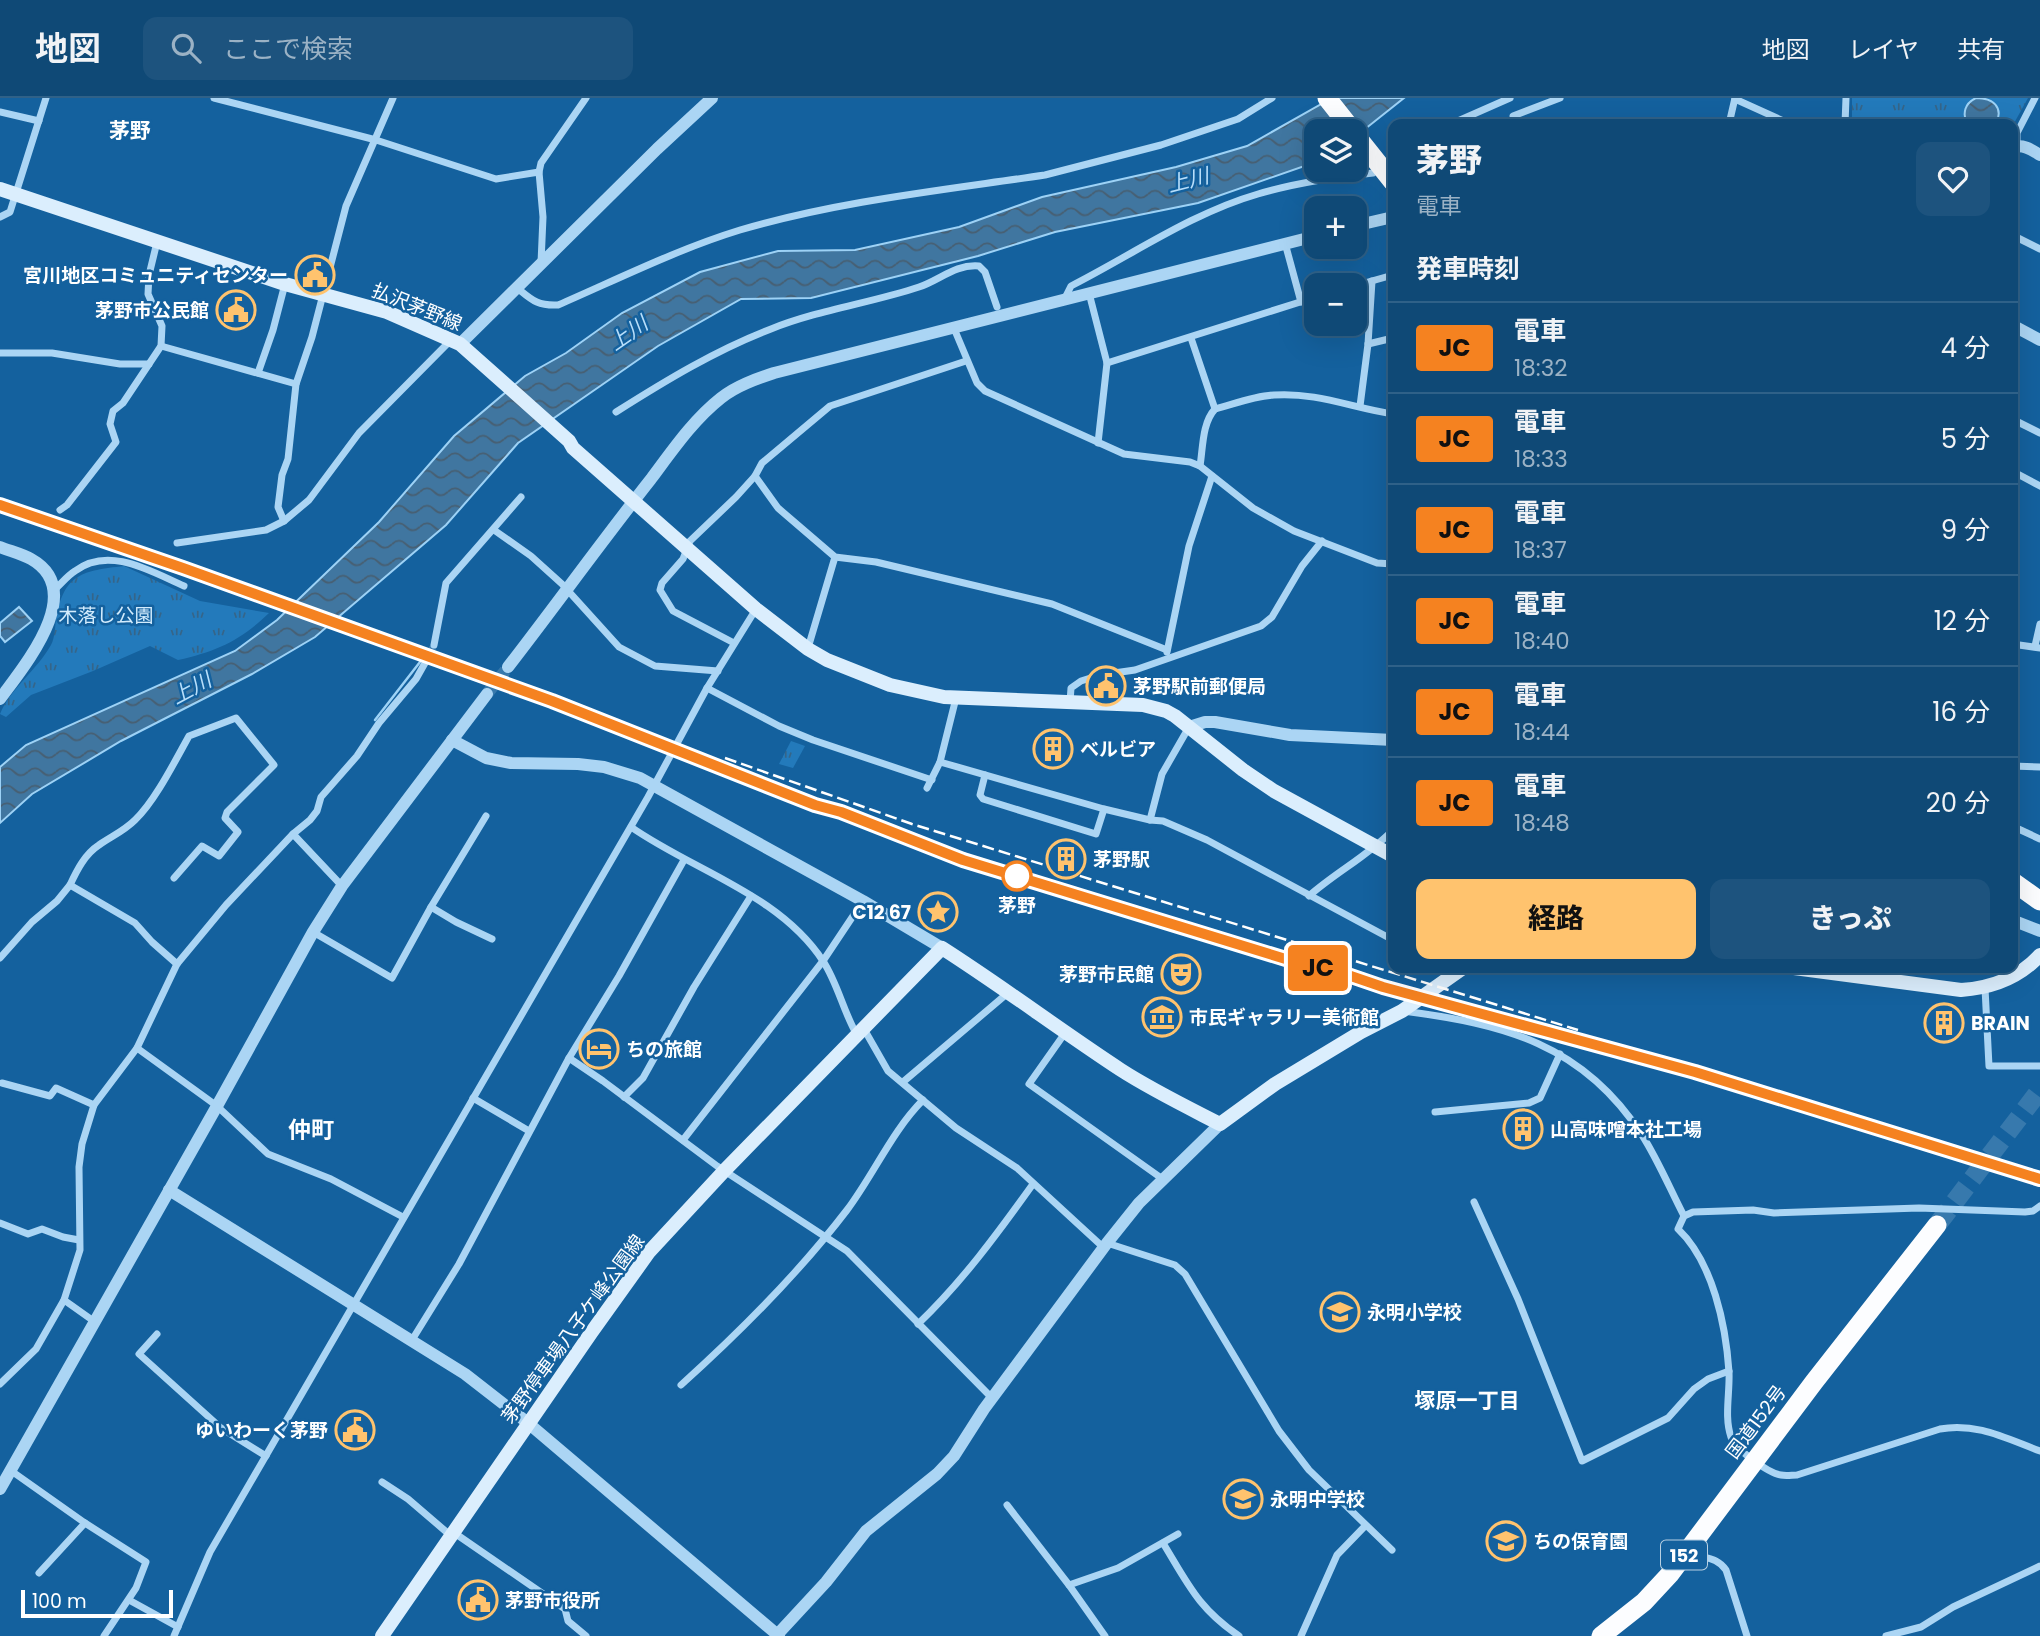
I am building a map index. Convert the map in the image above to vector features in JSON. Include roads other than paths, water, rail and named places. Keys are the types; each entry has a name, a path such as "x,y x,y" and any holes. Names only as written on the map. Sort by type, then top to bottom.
{"highway":[{"path":"1327,98 1344,119"},
{"path":"1367,149 1388,176"},
{"path":"2018,885 2040,901"},
{"name":"国道152号","path":"1601,1636 1644,1602 1687,1551 1937,1225"}],"main road":[{"name":"払沢茅野線","path":"0,189 285,284 387,312 455,342 569,441 633,502 756,609 807,649 865,677 919,692 956,698"},
{"path":"956,698 1143,705 1166,711 1242,770 1388,853"},
{"path":"942,948 1141,1082 1220,1124 1275,1084 1361,1032 1402,1011 1450,973"},
{"name":"茅野停車場八子ケ峰公園線","path":"382,1636 649,1252 725,1170 942,948"},
{"path":"1860,973 1961,990 1985,988 2018,973 2040,955"}],"street":[{"path":"0,217 10,212 46,98"},
{"path":"214,98 376,140 496,179 539,172"},
{"path":"284,521 278,507 282,475 288,459 296,384 324,294 346,206 393,98"},
{"path":"541,264 543,217 539,172 546,154 586,98"},
{"path":"177,543 266,530 284,521 309,500 359,433 541,264 712,98"},
{"path":"516,287 543,306 558,305 660,260 739,230 802,214 1045,175 1082,166 1161,145 1238,119 1272,98"},
{"path":"1462,119 1510,98"},
{"path":"1514,119 1513,116 1560,98"},
{"path":"1845,119 1846,98"},
{"path":"2018,131 2035,98"},
{"path":"1729,119 1735,99 1779,119"},
{"path":"0,112 39,121"},
{"path":"2018,147 2027,148 2040,155"},
{"path":"1065,298 1071,286 1201,218 1246,198 1294,186 1373,173"},
{"path":"1367,223 1388,218"},
{"path":"2018,238 2040,249"},
{"path":"508,667 700,416 722,396 740,386 774,373 1304,239"},
{"path":"60,510 67,505 116,442 110,424 113,411 123,403 161,346 162,326 148,294 149,275 158,241"},
{"path":"1285,243 1301,302"},
{"path":"616,412 700,362 772,328 922,286 966,265 978,266 985,272 997,307"},
{"path":"1367,282 1388,276"},
{"path":"1360,406 1372,281"},
{"path":"258,373 285,284"},
{"path":"1089,293 1107,363 1098,443"},
{"path":"1107,363 1304,301"},
{"path":"953,327 966,361 977,383 985,391 1124,454 1190,462 1200,466 1253,509 1294,531 1377,562 1388,563"},
{"path":"2018,328 2040,340"},
{"path":"1192,338 1214,409"},
{"path":"1368,344 1388,339"},
{"path":"161,346 296,384"},
{"path":"0,353 52,354 120,364 149,364"},
{"path":"734,643 673,611 660,590 662,583 683,559 690,541 755,477 762,463 830,406 966,361"},
{"path":"1200,466 1205,429 1214,409 1271,395 1294,394 1331,399 1388,413"},
{"path":"2018,422 2040,433"},
{"path":"2018,474 2040,486"},
{"path":"1167,660 1189,546 1212,476"},
{"path":"755,477 778,508 835,557 876,562 1052,604 1167,650"},
{"path":"433,645 446,583 521,497"},
{"path":"494,530 531,556 568,590 619,647 655,666 718,671"},
{"path":"1070,702 1071,688 1081,681 1135,670 1167,660 1266,623 1302,566 1322,541"},
{"path":"0,547 30,559 45,573 54,590 51,613 41,640 0,699"},
{"path":"807,649 835,557"},
{"path":"54,590 85,565 112,560 130,562 184,586"},
{"path":"174,1636 210,1552 631,827 707,688 756,609"},
{"path":"2018,645 2037,647 2040,624"},
{"path":"0,1384 36,1349 64,1300 80,1250 79,1167 82,1144 94,1105 137,1048 177,964 226,905 317,811 321,797 357,757 379,723 425,663"},
{"path":"707,688 790,731 929,784 940,762 956,698"},
{"path":"0,1489 313,932 342,886 487,694"},
{"path":"0,958 32,922 57,901 80,865 98,845 118,836 123,828 135,820 189,736 236,718 274,765 227,812 225,818 238,832 219,856 202,846 174,878"},
{"path":"1150,820 1162,774 1189,727 1215,722 1290,735 1388,740"},
{"path":"452,740 486,758 511,763 578,764 604,767 632,775 863,901 942,948"},
{"path":"940,762 1104,809 1163,821 1208,840 1388,937"},
{"path":"2018,766 2040,767"},
{"path":"985,775 980,795 984,799 1096,834 1104,809"},
{"path":"313,932 393,978 431,907 486,816"},
{"path":"631,827 684,860 751,896 790,922 823,961 860,1031 882,1063 956,1128 1017,1167 1033,1184 1106,1245 1175,1265 1185,1274 1279,1430 1309,1470 1392,1550"},
{"path":"2018,829 2040,839"},
{"path":"293,834 342,886"},
{"path":"1309,895 1334,874 1376,847 1388,835"},
{"path":"412,1340 459,1264 569,1058 684,860"},
{"path":"70,884 135,923 177,964"},
{"path":"624,1097 643,1078 751,896"},
{"path":"683,1140 823,961 863,901"},
{"path":"431,907 492,939"},
{"path":"2018,922 2040,931"},
{"path":"1985,988 1989,1066 2040,1066"},
{"path":"903,1082 1009,992"},
{"path":"1402,1011 1461,1018 1509,1031 1580,1066 1611,1095 1634,1125 1684,1216"},
{"path":"1065,1033 1029,1084 1164,1180"},
{"path":"137,1048 217,1106 268,1154 331,1180 403,1217"},
{"path":"1435,1112 1529,1103 1540,1098 1560,1055"},
{"path":"569,1058 725,1170 847,1251 992,1398"},
{"path":"2,1083 50,1096 56,1088 94,1105"},
{"path":"473,1098 529,1131"},
{"path":"681,1385 734,1338 848,1209 906,1116 923,1100"},
{"path":"169,1190 465,1374 528,1423 778,1635 826,1582 866,1531 937,1474 954,1456 992,1398 1139,1203 1220,1124"},
{"path":"918,1324 940,1303 996,1236 1033,1184"},
{"path":"1474,1202 1518,1299 1583,1461 1668,1418 1694,1389 1708,1379 1729,1371"},
{"path":"2040,1206 2025,1212 1919,1208 1774,1213 1753,1210 1693,1212 1684,1216 1678,1229 1696,1249 1718,1304 1729,1371 1729,1424 1732,1439 1755,1462 1779,1475 1797,1475 1956,1426 1985,1430 2040,1451"},
{"path":"0,1223 28,1234 42,1229 79,1240"},
{"path":"64,1300 95,1322"},
{"path":"157,1334 139,1354 221,1428 266,1456"},
{"path":"10,1470 146,1562 129,1600 104,1636"},
{"path":"382,1482 565,1609 568,1621 586,1636"},
{"path":"1007,1505 1105,1636"},
{"path":"39,1573 85,1523"},
{"path":"1301,1636 1337,1555 1365,1526"},
{"path":"1069,1585 1118,1568 1178,1534"},
{"path":"1163,1543 1197,1600 1239,1636"},
{"path":"1687,1551 1701,1557 1715,1558 1721,1563 1726,1570 1748,1636"},
{"path":"1886,1636 1921,1627 2040,1566"},
{"path":"129,1600 178,1627"}],"water":[{"name":"上川","path":"1332,98 1404,98 1367,127 1367,119 1304,119 1304,166 1198,203 1055,232 978,256 811,298 741,299 658,346 518,443 446,525 315,637 252,674 121,741 32,794 0,823 0,767 26,745 235,651 277,620 379,522 454,436 525,376 566,353 622,313 700,272 778,251 855,250 959,227 1042,197 1176,167 1247,146"},
{"path":"1976,98 1992,102 1998,108 1998,119 1966,119 1969,103"},
{"path":"19,607 32,621 5,642 0,636 0,623"}],"waterway":[{"path":"375,720 420,662"}],"tunnel":[{"path":"425,663 434,645"},
{"path":"487,694 508,667"},
{"path":"1937,1225 2040,1090"}],"railway":[{"path":"0,505 552,701 815,805 841,812 963,860 1302,964 1695,1072 2040,1179"},
{"path":"725,758 912,824 1388,971"},
{"path":"1394,973 1578,1030"}],"train":[{"name":"JC","path":"0,505 552,701 815,805 841,812 963,860 1302,964 1695,1072 2040,1179"}],"place":[{"name":"宮川地区コミュニティセンター","path":"315,275"},
{"name":"茅野市公民館","path":"236,310"},
{"name":"茅野駅前郵便局","path":"1106,686"},
{"name":"ベルビア","path":"1053,749"},
{"name":"茅野駅","path":"1066,859"},
{"name":"茅野","path":"1017,876"},
{"name":"C12 67","path":"938,912"},
{"name":"茅野市民館","path":"1181,974"},
{"name":"市民ギャラリー美術館","path":"1162,1017"},
{"name":"BRAIN","path":"1944,1023"},
{"name":"ちの旅館","path":"599,1049"},
{"name":"山高味噌本社工場","path":"1523,1129"},
{"name":"永明小学校","path":"1340,1312"},
{"name":"ゆいわーく茅野","path":"355,1430"},
{"name":"永明中学校","path":"1243,1499"},
{"name":"ちの保育園","path":"1506,1541"},
{"name":"茅野市役所","path":"478,1600"}],"district":[{"name":"茅野","path":"130,130"},
{"name":"仲町","path":"311,1130"},
{"name":"塚原一丁目","path":"1467,1400"}],"park label":[{"name":"木落し公園","path":"106,615"}]}
